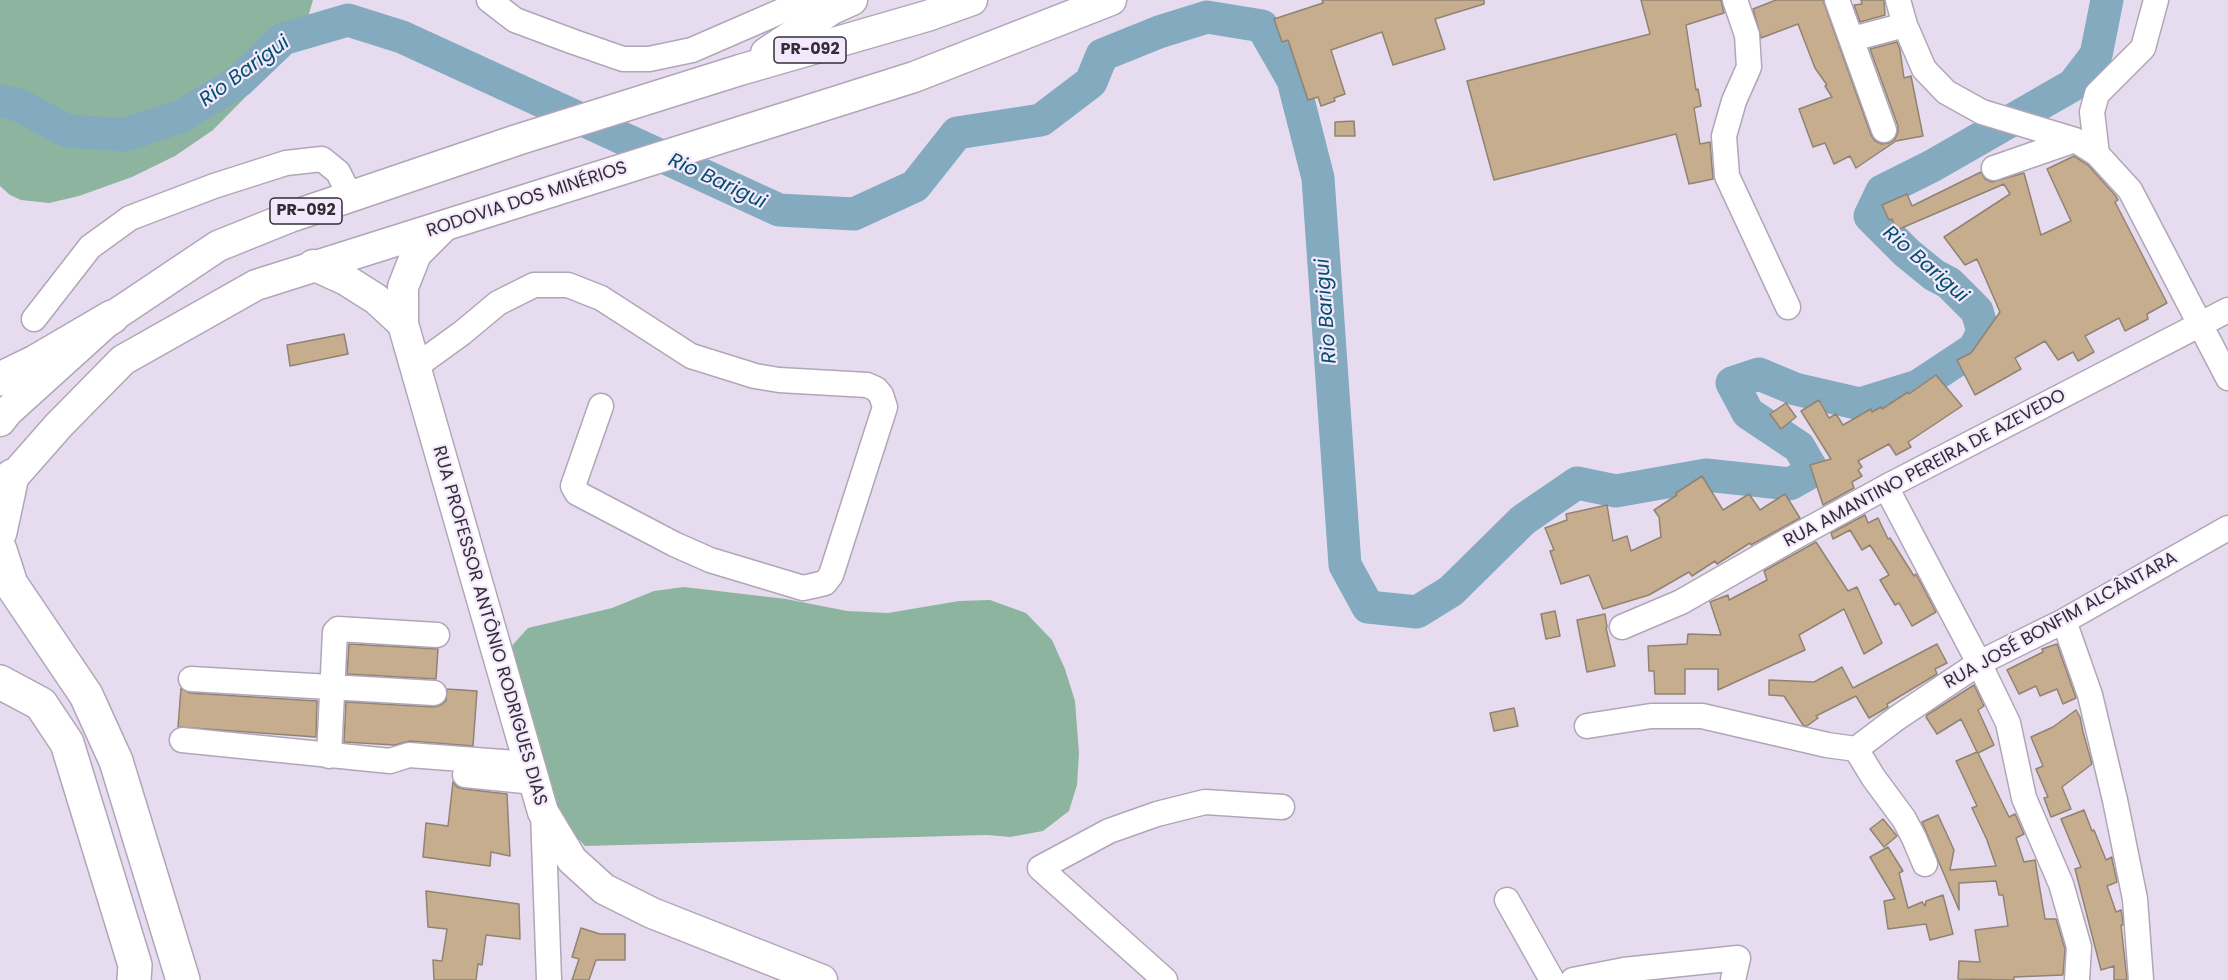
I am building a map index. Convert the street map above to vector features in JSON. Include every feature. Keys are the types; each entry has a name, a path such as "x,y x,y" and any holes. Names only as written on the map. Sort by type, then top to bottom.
{"highway":[{"path":"0,379 35,362 112,317"},
{"path":"0,532 6,484"},
{"path":"0,550 11,584 86,695 116,760 183,980"},
{"path":"0,682 41,704 67,743 135,965 134,980"}],"main road":[{"path":"740,70 832,9 852,0"},
{"name":"PR-092","path":"0,421 7,412 112,317 218,246 290,217 517,140 740,70 927,16 972,0"},
{"name":"RODOVIA DOS MINÉRIOS","path":"6,484 59,425 123,360 256,285 313,265 441,228 914,77 1111,0"},
{"name":"RUA PROFESSOR ANTÔNIO RODRIGUES DIAS","path":"441,228 416,254 406,279 403,287 403,324 543,812 572,860 604,889 652,913 822,980"},
{"path":"313,265 356,286 376,299 403,324"}],"street":[{"path":"489,0 515,20 623,58 649,59 692,50 807,0"},
{"path":"1735,0 1747,35 1749,67 1734,101 1724,136 1727,176 1788,307"},
{"path":"1837,0 1884,130"},
{"path":"1898,0 1905,25 1924,69 1946,92 1982,112 2074,140 2097,154 2130,190 2228,378"},
{"path":"2097,154 2092,112 2097,94 2143,48 2156,0"},
{"path":"1852,39 1905,25"},
{"path":"1994,168 2074,140"},
{"path":"34,319 90,247 130,218 214,186 286,163 322,159 338,172 350,196"},
{"path":"415,367 498,303 534,285 568,285 601,298 692,356 755,376 779,380 867,385 876,389 885,407 831,575 825,583 803,588 710,560 674,544 577,493 573,486 601,406"},
{"name":"RUA AMANTINO PEREIRA DE AZEVEDO","path":"1622,627 1681,602 1886,487 2228,310"},
{"path":"1886,487 2008,723 2024,798 2061,884 2079,947 2077,980"},
{"name":"RUA JOSÉ BONFIM ALCÂNTARA","path":"1856,749 1897,718 1979,663 2064,621 2228,528"},
{"path":"2064,621 2090,695 2115,800 2135,899 2141,980"},
{"path":"329,756 335,632 338,629 437,635"},
{"path":"191,678 434,693"},
{"path":"1587,726 1651,716 1702,716 1827,745 1856,749 1904,819 1925,864"},
{"path":"182,740 329,756 390,760 408,769 532,773"},
{"path":"1165,980 1040,868 1109,831 1157,814 1204,802 1282,807"},
{"path":"543,812 549,980"},
{"path":"1507,900 1552,980"},
{"path":"1573,980 1624,970 1738,958 1733,980"}],"green space":[{"path":"0,0 313,0 306,24 274,68 213,130 175,156 132,177 79,196 49,203 21,200 10,195 0,186"},
{"path":"684,587 786,599 847,611 888,613 959,601 990,600 1026,613 1052,640 1065,669 1075,701 1079,753 1077,785 1069,811 1043,831 1010,837 987,835 585,846 563,823 547,797 508,650 528,628 612,608 654,591"}],"building":[{"path":"1322,0 1484,0 1484,4 1435,19 1445,49 1393,65 1382,32 1331,50 1345,94 1321,106 1318,97 1308,100 1288,40 1282,42 1274,19 1323,3"},
{"path":"1641,0 1721,0 1724,13 1686,25 1696,90 1698,89 1701,106 1694,108 1700,144 1710,142 1713,179 1689,184 1676,134 1494,180 1467,81 1650,34"},
{"path":"1776,0 1823,0 1871,135 1875,141 1882,144 1895,139 1898,126 1870,49 1897,42 1904,78 1911,76 1923,136 1896,141 1856,168 1850,156 1834,164 1825,143 1813,147 1799,109 1832,97 1815,68 1798,24 1761,38 1753,9"},
{"path":"1861,0 1884,0 1885,15 1860,22 1854,5 1862,4"},
{"path":"1354,121 1355,136 1335,136 1335,122"},
{"path":"2074,156 2088,165 2115,195 2118,200 2115,202 2167,303 2147,314 2148,319 2125,331 2119,318 2085,336 2094,352 2078,361 2073,352 2058,360 2045,341 2015,358 2021,369 1975,395 1957,360 1971,353 2000,312 1977,259 1965,265 1944,237 2010,194 2004,184 1897,230 1882,205 1907,194 1912,206 1981,172 1985,179 1992,182 2024,173 2041,235 2071,221 2047,169"},
{"path":"344,334 348,354 290,366 287,345"},
{"path":"1936,375 1962,406 1908,442 1911,447 1896,455 1889,444 1858,461 1862,467 1858,470 1862,476 1852,482 1854,488 1823,505 1810,465 1831,459 1801,411 1819,400 1829,418 1836,414 1843,425 1871,409 1872,412 1881,407 1882,409"},
{"path":"1786,403 1796,417 1781,429 1770,414"},
{"path":"1702,476 1723,510 1749,494 1760,510 1785,494 1800,518 1751,545 1750,543 1717,564 1715,561 1692,576 1689,572 1649,595 1603,609 1589,575 1561,584 1550,551 1554,550 1545,528 1567,520 1566,514 1607,505 1613,541 1627,536 1631,551 1661,537 1659,517 1654,510"},
{"path":"1865,515 1868,523 1878,518 1888,539 1890,538 1914,576 1916,574 1936,612 1912,626 1899,603 1895,605 1880,580 1889,575 1870,545 1862,550 1850,530 1833,539 1831,533"},
{"path":"1816,542 1848,591 1857,587 1882,643 1864,654 1844,609 1799,635 1805,650 1718,690 1718,669 1685,669 1685,694 1655,694 1654,671 1649,671 1648,646 1687,644 1688,634 1721,635 1710,602 1728,595 1729,600 1767,580 1764,571"},
{"path":"1555,611 1560,636 1546,639 1541,614"},
{"path":"1605,614 1615,666 1587,672 1577,620"},
{"path":"349,644 438,649 436,679 347,674"},
{"path":"1937,644 1947,663 1935,669 1937,674 1887,704 1888,707 1869,718 1856,696 1816,716 1818,718 1807,726 1803,725 1784,696 1769,695 1769,680 1814,682 1842,667 1853,688"},
{"path":"2057,644 2076,698 2063,704 2057,689 2040,696 2036,686 2019,694 2007,670 2043,652 2042,649"},
{"path":"1974,685 1984,706 1978,710 1994,745 1978,753 2009,817 2015,814 2024,834 2016,838 2024,862 2035,860 2045,919 2056,919 2065,949 2063,975 2014,977 2014,980 1958,979 1959,961 1980,962 1975,930 2008,926 2003,895 1999,895 1996,881 1959,883 1959,910 1922,822 1938,815 1954,850 1950,870 1996,866 1972,808 1977,806 1956,761 1977,752 1961,719 1937,734 1926,717"},
{"path":"181,688 190,693 317,701 316,737 178,727"},
{"path":"447,689 477,691 473,746 410,741 395,745 344,742 346,702 434,707 446,701"},
{"path":"1514,708 1518,726 1494,731 1490,713"},
{"path":"2076,710 2080,717 2092,764 2062,787 2071,809 2051,817 2044,798 2048,797 2036,769 2043,766 2031,737 2053,727"},
{"path":"453,782 457,787 464,789 507,794 510,856 491,852 490,866 423,857 426,823 448,826"},
{"path":"2084,810 2106,860 2112,857 2117,882 2107,886 2116,912 2121,910 2122,914 2123,925 2121,925 2127,980 2114,980 2114,966 2101,970 2075,869 2081,867 2061,819"},
{"path":"1883,819 1897,836 1884,847 1870,829"},
{"path":"1888,847 1903,871 1899,873 1908,908 1922,902 1925,906 1926,901 1943,895 1953,934 1930,940 1926,924 1888,929 1884,901 1895,899 1870,857"},
{"path":"426,891 519,904 520,939 486,935 482,965 478,964 476,980 434,980 433,960 442,961 447,929 428,927"},
{"path":"581,928 600,934 625,934 625,960 596,960 589,980 572,980 579,959 572,957"}],"waterway":[{"name":"Rio Barigui","path":"0,101 19,105 67,131 124,135 182,116 239,81 283,39 348,20 402,37 779,210 854,214 915,186 957,133 1041,120 1091,82 1102,55 1159,32 1207,17 1262,26 1293,80 1318,178 1345,565 1368,607 1417,612 1451,591 1523,520 1577,483 1616,491 1706,475 1790,484 1813,471 1799,447 1748,413 1732,383 1759,374 1795,389 1860,404 1918,386 1974,349 1983,332 1977,311 1949,283 1934,275 1907,253 1870,216 1882,191 1932,166 2073,85 2096,55 2107,0"}]}
